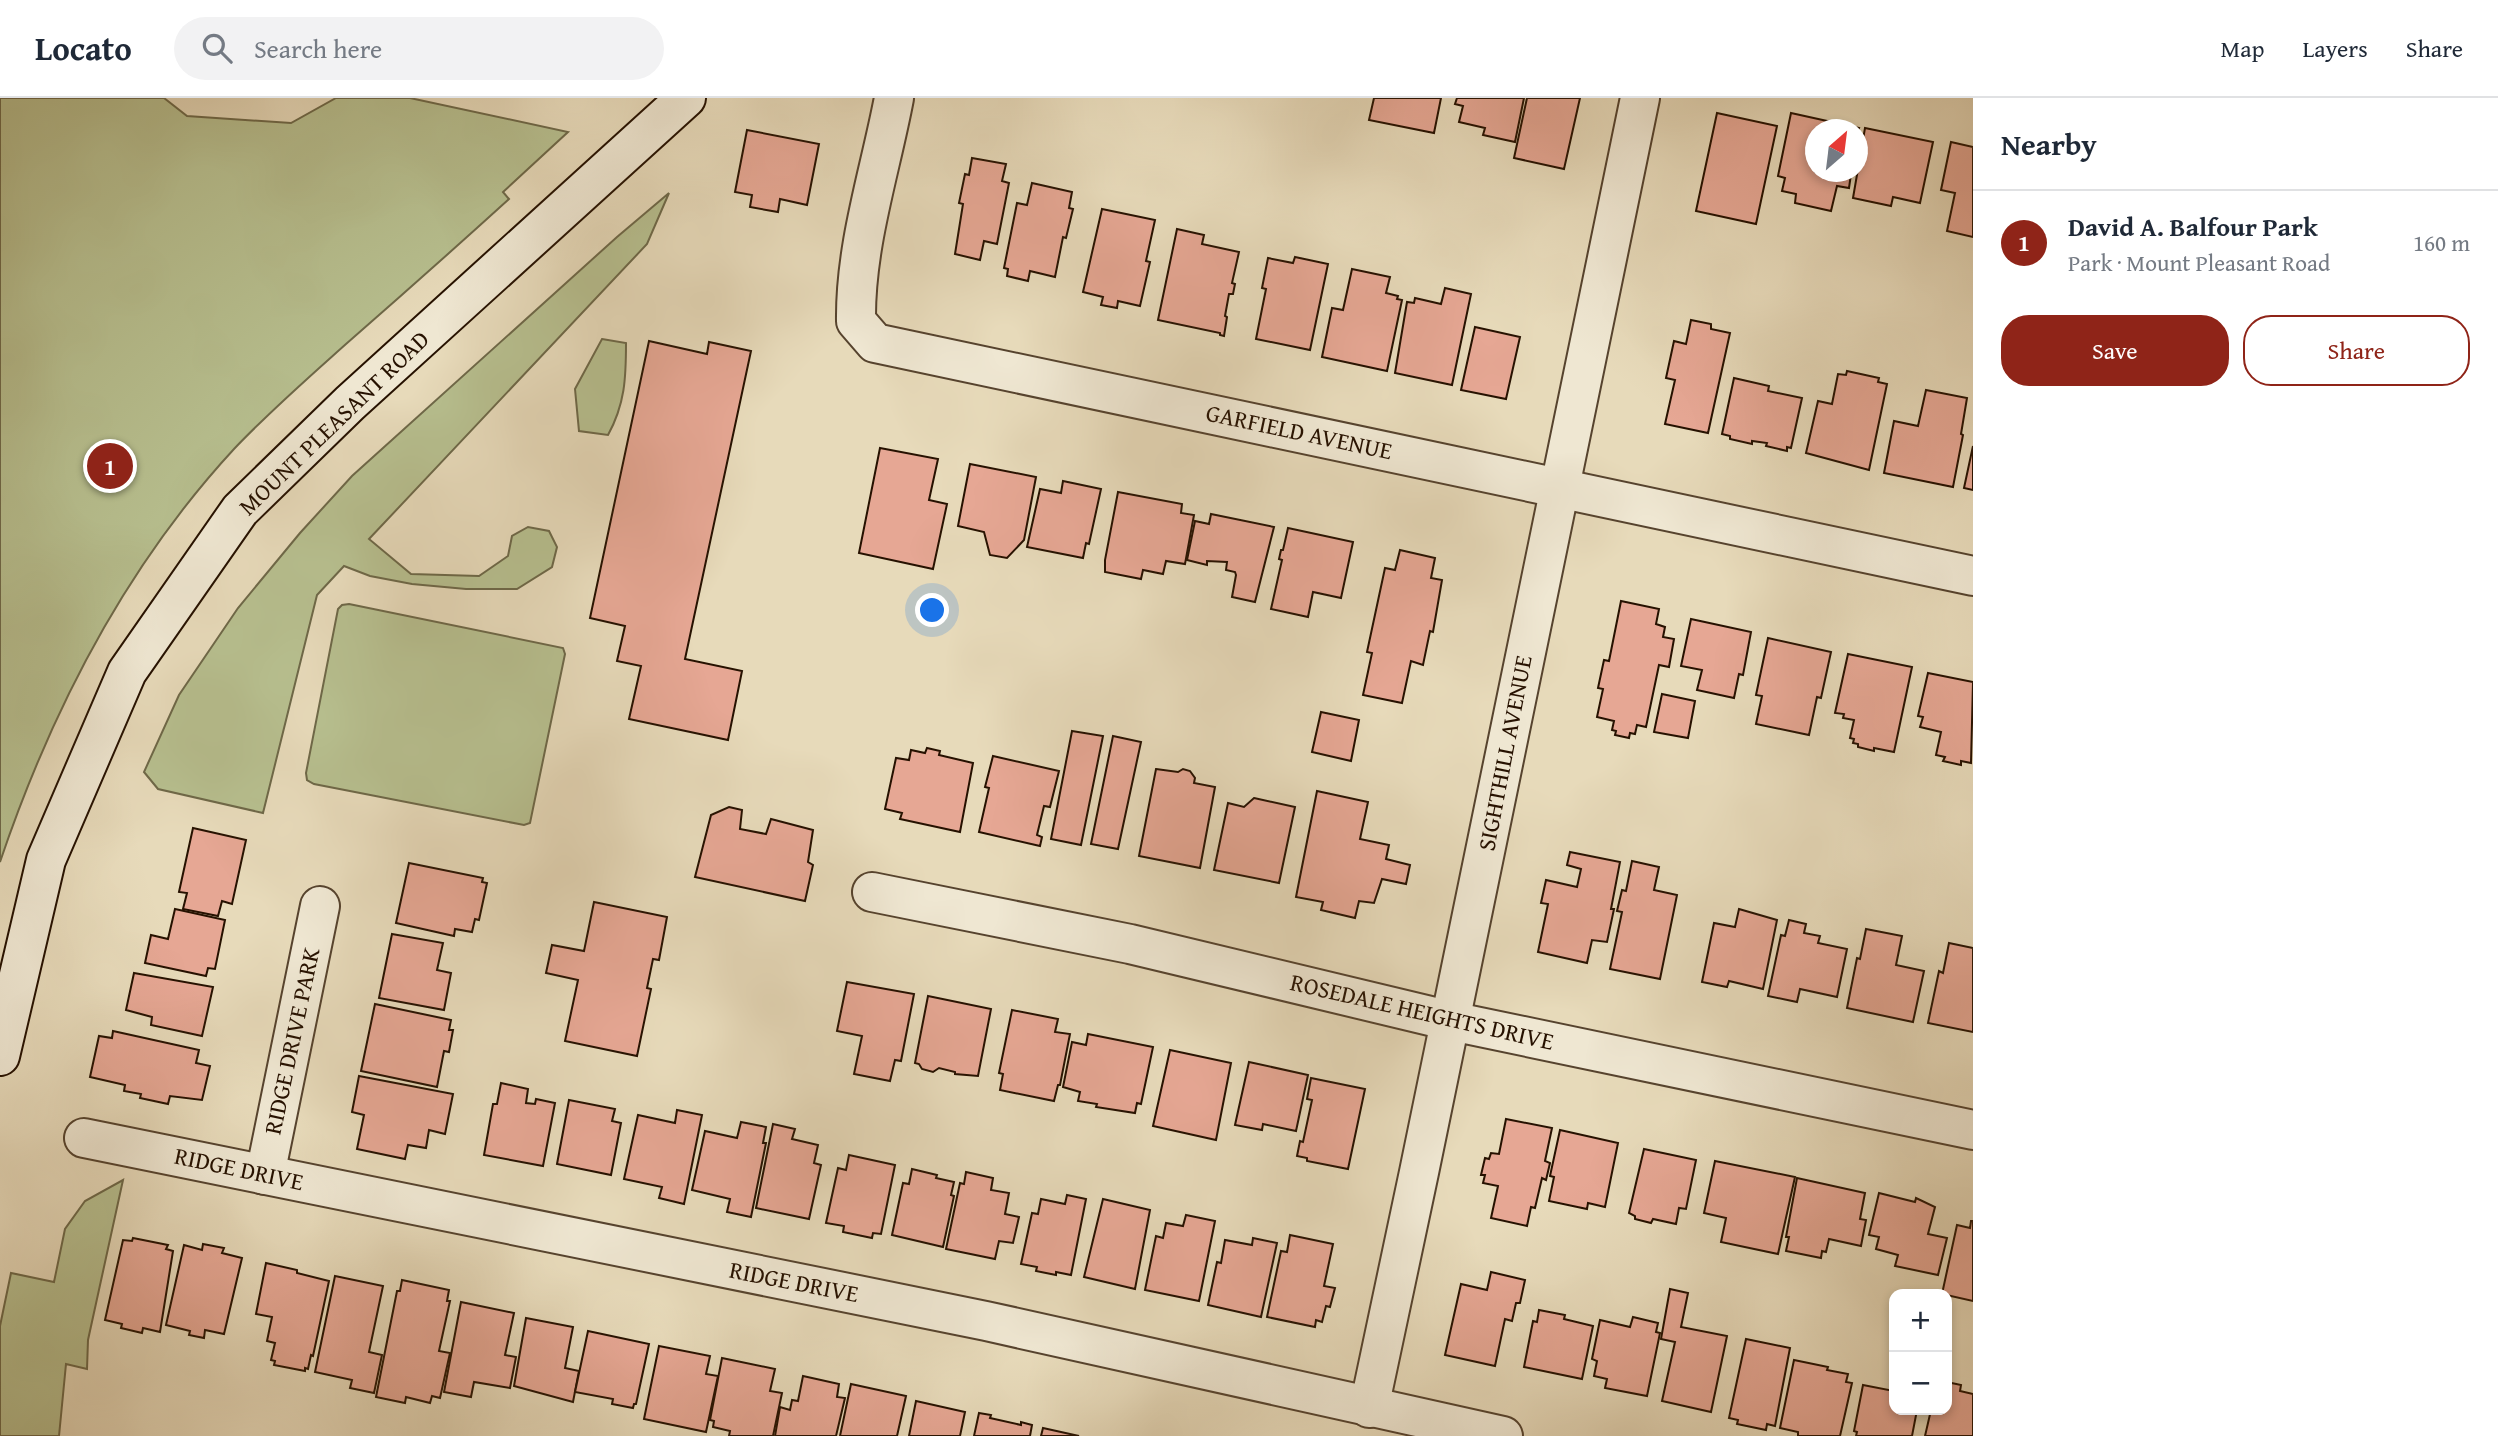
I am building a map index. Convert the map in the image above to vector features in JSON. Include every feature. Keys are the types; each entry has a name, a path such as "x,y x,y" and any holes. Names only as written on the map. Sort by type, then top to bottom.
{"street":[{"name":"MOUNT PLEASANT ROAD","path":"0,1056 46,860 127,672 240,510 350,402 686,98"},
{"name":"GARFIELD AVENUE","path":"894,98 870,203 855,287 856,321 875,343 1973,576"},
{"name":"SIGHTHILL AVENUE","path":"1369,1408 1640,98"},
{"name":"ROSEDALE HEIGHTS DRIVE","path":"872,892 1130,944 1451,1021 1973,1130"},
{"name":"RIDGE DRIVE PARK","path":"265,1175 320,906"},
{"name":"RIDGE DRIVE","path":"85,1138 986,1321 1503,1436"}],"green space":[{"path":"0,98 164,98 187,116 291,123 336,98 410,98 568,132 503,192 509,199 275,408 195,494 159,542 95,643 43,750 0,862"},
{"path":"669,193 647,244 369,539 411,574 479,576 508,556 512,536 528,527 549,531 557,547 552,567 517,589 466,589 412,584 370,576 344,566 317,595 263,813 158,789 144,772 179,695 238,608 300,533 352,476"},
{"path":"602,339 626,343 623,390 614,424 608,435 579,431 575,389"},
{"path":"349,604 563,648 565,654 530,823 524,825 314,784 307,780 306,773 338,609"},
{"path":"123,1180 88,1340 87,1369 66,1364 59,1436 0,1436 0,1326 11,1273 54,1282 65,1229 85,1201"}],"building":[{"path":"1374,98 1441,98 1434,133 1369,120"},
{"path":"1457,98 1524,98 1515,142 1483,135 1485,128 1459,122 1463,106 1455,104"},
{"path":"1527,98 1580,98 1564,169 1514,158"},
{"path":"1717,113 1777,126 1756,224 1696,211"},
{"path":"1791,113 1818,119 1805,119 1805,182 1850,182 1849,188 1837,186 1831,211 1795,203 1796,194 1782,191 1785,178 1778,176"},
{"path":"1868,129 1933,142 1920,203 1893,197 1891,206 1853,198 1856,182 1868,182"},
{"path":"747,130 819,144 807,205 780,199 778,212 750,207 752,195 735,192"},
{"path":"1951,142 1973,147 1973,237 1947,231 1955,193 1941,190"},
{"path":"972,158 1006,164 1002,181 1009,183 997,244 984,241 980,260 955,254 963,204 959,203 965,174 969,175"},
{"path":"1032,183 1072,192 1069,208 1073,209 1066,238 1063,237 1055,277 1030,271 1028,281 1007,276 1008,269 1004,268 1017,203 1027,205"},
{"path":"1102,209 1155,220 1146,261 1150,262 1140,306 1118,301 1117,308 1101,305 1103,297 1083,292"},
{"path":"1177,229 1204,235 1202,244 1239,252 1232,283 1235,284 1233,294 1229,294 1225,316 1224,336 1158,320"},
{"path":"1295,257 1328,264 1310,350 1256,339 1266,289 1262,288 1268,258 1293,263"},
{"path":"1352,269 1390,277 1386,293 1402,300 1387,371 1322,357 1332,308 1343,310"},
{"path":"1445,288 1471,294 1452,385 1395,373 1407,302 1414,303 1415,298 1441,304"},
{"path":"1691,320 1711,324 1711,329 1730,333 1708,433 1665,424 1675,380 1666,378 1674,341 1686,344"},
{"path":"1475,327 1520,337 1506,399 1461,390"},
{"path":"649,341 707,354 709,342 751,351 685,659 742,671 728,740 629,719 641,666 617,661 625,626 590,618"},
{"path":"1847,371 1879,378 1878,382 1887,384 1869,470 1806,453 1818,401 1832,404 1838,374 1846,375"},
{"path":"1734,378 1769,386 1768,391 1802,398 1791,448 1787,447 1787,451 1766,446 1767,443 1752,441 1752,444 1730,439 1730,436 1722,434"},
{"path":"1926,390 1967,398 1953,487 1884,473 1894,421 1918,426"},
{"path":"1973,446 1973,490 1964,488"},
{"path":"880,448 938,459 929,500 947,504 933,569 859,553"},
{"path":"970,464 1036,477 1024,540 1007,558 990,555 984,532 958,526"},
{"path":"1063,481 1101,489 1089,544 1086,543 1083,558 1027,547 1040,489 1061,493"},
{"path":"1118,492 1182,504 1181,513 1194,515 1185,564 1166,561 1163,574 1143,570 1141,579 1105,572"},
{"path":"1211,514 1274,527 1255,602 1232,597 1236,575 1235,572 1226,570 1227,562 1207,561 1207,565 1187,560 1195,521 1209,524"},
{"path":"1288,528 1353,542 1341,598 1313,592 1308,617 1271,609 1282,560 1279,559"},
{"path":"1400,550 1435,558 1431,578 1442,580 1433,632 1430,631 1423,665 1411,661 1402,703 1363,695 1372,653 1367,652 1385,568 1395,570"},
{"path":"1621,601 1659,609 1656,624 1665,627 1663,637 1674,639 1669,667 1659,665 1646,727 1637,725 1635,734 1630,733 1629,738 1615,735 1616,731 1612,730 1614,721 1597,717 1603,689 1598,688 1604,660 1609,661"},
{"path":"1691,619 1751,632 1743,675 1739,674 1734,698 1697,690 1702,670 1681,666"},
{"path":"1768,638 1831,652 1821,698 1817,697 1809,735 1756,724 1762,696 1756,695"},
{"path":"1848,654 1912,667 1894,752 1858,747 1858,744 1853,743 1854,739 1850,738 1854,720 1843,718 1844,714 1835,713"},
{"path":"1928,673 1973,682 1971,763 1961,761 1961,765 1943,761 1945,757 1936,755 1941,732 1920,727 1923,717 1918,716"},
{"path":"1662,694 1695,701 1688,738 1654,732"},
{"path":"1321,712 1359,720 1351,761 1312,752"},
{"path":"1072,731 1103,736 1081,845 1051,839"},
{"path":"1113,736 1141,742 1118,849 1091,844"},
{"path":"927,748 940,751 939,755 973,763 960,832 900,819 902,813 885,809 896,758 909,760 911,750 925,753"},
{"path":"993,756 1059,771 1050,807 1044,806 1037,835 1042,837 1040,846 979,832 989,788 985,787"},
{"path":"1156,769 1190,771 1195,778 1194,783 1215,787 1200,868 1139,856"},
{"path":"1317,791 1368,802 1360,839 1389,845 1386,859 1410,865 1406,884 1382,879 1374,903 1359,901 1355,918 1321,910 1323,902 1296,897"},
{"path":"1254,798 1295,807 1279,883 1214,870 1228,803 1244,807"},
{"path":"729,807 742,810 740,829 766,834 771,819 813,830 808,862 813,865 805,901 695,877 711,815"},
{"path":"193,828 246,840 232,904 222,901 218,916 183,909 187,893 179,892"},
{"path":"1570,852 1620,862 1607,942 1592,940 1587,963 1538,952 1548,904 1541,903 1546,880 1577,887 1581,869 1567,865"},
{"path":"1632,861 1659,867 1654,890 1677,895 1660,979 1610,969 1622,912 1617,911 1622,890 1626,891"},
{"path":"409,863 483,878 482,882 487,883 479,920 475,919 472,932 455,929 454,936 396,923"},
{"path":"594,902 667,917 659,960 653,959 647,988 651,989 637,1056 565,1041 578,980 546,973 552,945 584,951"},
{"path":"175,909 225,920 215,969 208,968 206,976 145,963 151,935 168,939"},
{"path":"1739,909 1777,920 1763,989 1729,981 1727,987 1702,982 1714,923 1735,927"},
{"path":"1789,920 1806,924 1804,933 1820,936 1818,943 1847,949 1837,997 1800,989 1797,1002 1768,996 1781,935 1785,936"},
{"path":"1866,929 1902,936 1896,965 1924,971 1913,1022 1847,1008"},
{"path":"392,934 443,943 437,970 451,973 444,1010 379,998"},
{"path":"1949,943 1973,948 1973,1032 1928,1023 1939,971 1943,973"},
{"path":"134,973 213,987 202,1036 151,1025 152,1017 126,1010"},
{"path":"847,982 914,994 901,1061 895,1060 890,1081 854,1074 862,1036 837,1031"},
{"path":"928,996 991,1009 978,1076 955,1074 939,1068 933,1072 922,1069 915,1063"},
{"path":"375,1004 451,1020 449,1030 453,1030 449,1052 444,1051 437,1087 361,1071"},
{"path":"1012,1010 1058,1019 1055,1032 1070,1034 1060,1085 1054,1101 1000,1090 1003,1074 999,1073"},
{"path":"113,1031 199,1050 196,1063 210,1066 202,1100 170,1096 168,1104 140,1098 141,1094 124,1091 125,1085 90,1077 99,1036 112,1038"},
{"path":"1088,1034 1153,1047 1141,1104 1137,1103 1135,1113 1096,1107 1097,1104 1078,1101 1080,1092 1063,1087 1072,1042 1086,1045"},
{"path":"1170,1050 1231,1063 1216,1140 1153,1126"},
{"path":"1249,1062 1308,1075 1296,1131 1263,1124 1262,1130 1235,1125"},
{"path":"359,1076 453,1094 445,1134 429,1130 426,1148 408,1145 405,1159 357,1149 364,1115 352,1112"},
{"path":"1311,1078 1365,1089 1348,1169 1307,1161 1307,1158 1297,1156 1300,1141 1303,1142 1312,1100 1307,1099"},
{"path":"501,1083 528,1089 526,1103 535,1104 536,1099 555,1103 543,1166 484,1155 493,1104 497,1104"},
{"path":"569,1100 615,1109 612,1121 621,1123 611,1175 557,1164"},
{"path":"677,1110 702,1115 684,1204 659,1198 662,1187 624,1179 638,1115 675,1123"},
{"path":"1506,1119 1552,1128 1545,1161 1550,1163 1546,1180 1542,1178 1535,1208 1531,1207 1527,1226 1491,1218 1498,1186 1483,1183 1485,1175 1481,1175 1485,1158 1489,1159 1491,1153 1499,1154"},
{"path":"741,1122 766,1127 763,1143 766,1143 751,1217 727,1212 730,1199 692,1190 705,1131 737,1138"},
{"path":"773,1124 795,1129 792,1139 818,1145 814,1163 821,1165 809,1219 756,1208"},
{"path":"1560,1130 1618,1143 1605,1207 1588,1203 1587,1209 1549,1201 1554,1177 1550,1176"},
{"path":"1644,1149 1696,1160 1686,1209 1679,1208 1676,1224 1653,1219 1651,1223 1635,1219 1635,1216 1629,1213"},
{"path":"849,1155 895,1165 881,1234 873,1233 872,1238 843,1232 844,1226 826,1223 838,1168 846,1170"},
{"path":"1715,1161 1795,1177 1778,1254 1721,1242 1726,1218 1704,1213"},
{"path":"912,1169 954,1182 951,1195 954,1196 943,1247 892,1235 903,1183 909,1184"},
{"path":"966,1172 993,1178 991,1190 1009,1193 1005,1214 1019,1217 1013,1243 999,1241 995,1259 946,1249 960,1183 964,1184"},
{"path":"1797,1178 1865,1193 1860,1219 1866,1220 1861,1246 1829,1239 1826,1252 1822,1251 1821,1258 1786,1251"},
{"path":"1879,1193 1915,1202 1916,1198 1935,1207 1928,1234 1947,1238 1938,1275 1895,1266 1898,1255 1876,1249 1879,1237 1869,1235"},
{"path":"1067,1195 1086,1199 1071,1275 1036,1271 1037,1267 1021,1264 1032,1213 1038,1214 1041,1199 1065,1204"},
{"path":"1103,1199 1150,1210 1135,1289 1084,1277"},
{"path":"1186,1215 1215,1221 1199,1301 1145,1290 1156,1236 1163,1238 1166,1223 1183,1226"},
{"path":"1973,1221 1973,1301 1952,1296 1952,1289 1943,1289 1957,1225 1970,1228"},
{"path":"1290,1235 1333,1244 1324,1286 1335,1288 1330,1307 1326,1306 1322,1322 1316,1320 1315,1327 1267,1317 1281,1251 1287,1252"},
{"path":"133,1238 168,1245 166,1249 173,1251 160,1332 143,1328 142,1333 121,1328 122,1324 105,1320 123,1240 132,1241"},
{"path":"1253,1238 1277,1243 1261,1317 1208,1305 1217,1262 1221,1263 1225,1240 1252,1245"},
{"path":"203,1244 224,1248 222,1253 242,1258 224,1334 205,1330 204,1338 166,1325 184,1245 202,1250"},
{"path":"266,1263 329,1281 313,1356 311,1355 308,1369 305,1368 305,1371 274,1365 275,1361 271,1360 275,1343 267,1341 272,1317 256,1314"},
{"path":"1491,1272 1525,1280 1520,1303 1516,1303 1512,1321 1505,1319 1495,1366 1445,1355 1461,1284 1487,1290"},
{"path":"335,1276 383,1286 369,1352 382,1355 374,1393 350,1388 352,1380 315,1372"},
{"path":"402,1280 449,1290 447,1301 450,1301 439,1351 450,1353 440,1398 432,1396 430,1403 406,1397 405,1403 376,1397 397,1291 400,1291"},
{"path":"1670,1289 1688,1293 1681,1327 1727,1336 1711,1412 1662,1401 1675,1342 1661,1339"},
{"path":"461,1302 514,1313 505,1355 516,1357 510,1388 474,1382 471,1397 444,1392"},
{"path":"1539,1310 1565,1315 1564,1319 1593,1326 1582,1379 1524,1367 1533,1321 1537,1322"},
{"path":"1633,1317 1658,1323 1656,1332 1660,1333 1647,1396 1605,1388 1607,1379 1594,1376 1597,1361 1592,1359 1600,1320 1630,1327"},
{"path":"526,1318 573,1327 565,1368 579,1371 573,1402 514,1386"},
{"path":"588,1331 649,1344 633,1408 612,1404 613,1399 575,1392"},
{"path":"1746,1339 1790,1348 1775,1426 1767,1424 1766,1430 1737,1424 1738,1420 1729,1418"},
{"path":"659,1346 710,1356 706,1374 718,1376 706,1432 644,1419"},
{"path":"722,1358 775,1369 770,1391 782,1393 773,1436 729,1436 730,1431 713,1427 714,1421 710,1420"},
{"path":"1794,1360 1848,1374 1846,1382 1852,1383 1840,1436 1798,1436 1798,1432 1780,1428"},
{"path":"803,1376 839,1384 837,1397 845,1398 836,1436 775,1436 780,1407 790,1410 792,1400 798,1401"},
{"path":"1952,1383 1961,1385 1960,1391 1973,1394 1973,1436 1925,1436 1930,1415 1952,1415"},
{"path":"851,1384 906,1396 897,1436 840,1436"},
{"path":"1863,1385 1889,1390 1889,1415 1916,1415 1912,1436 1856,1436 1857,1432 1854,1431"},
{"path":"916,1401 965,1412 960,1436 909,1436"},
{"path":"979,1413 991,1415 990,1418 1032,1425 1030,1436 974,1436"},
{"path":"1043,1428 1079,1436 1041,1436"}],"place":[{"name":"David A. Balfour Park","path":"110,466"}]}
